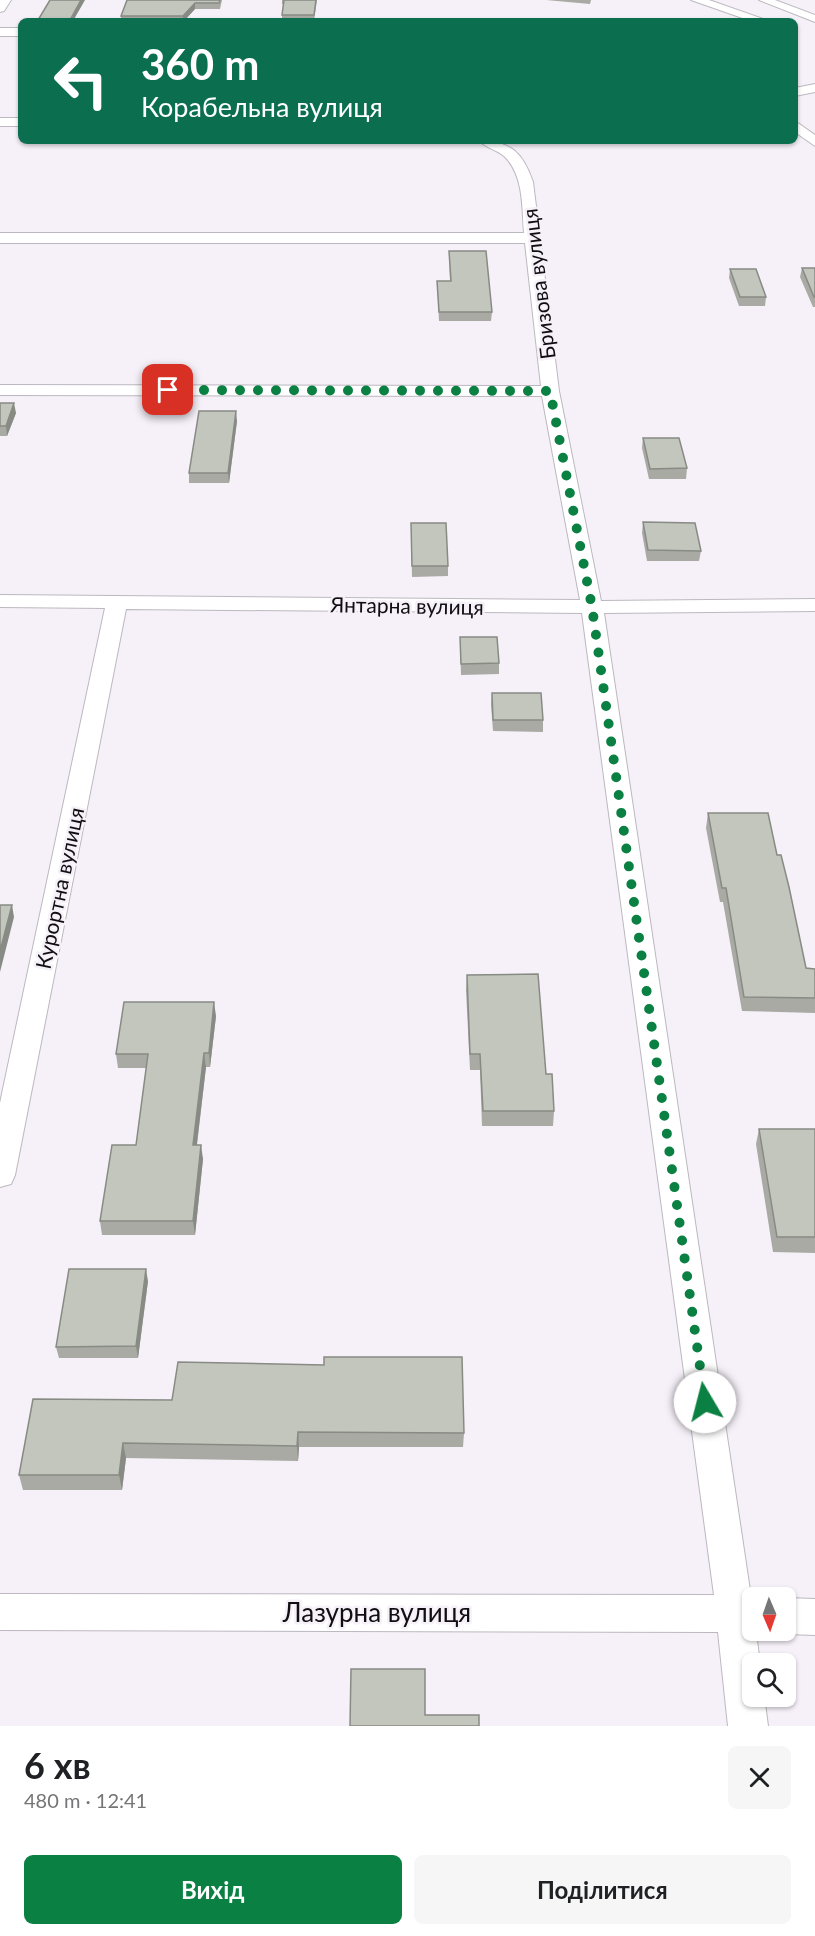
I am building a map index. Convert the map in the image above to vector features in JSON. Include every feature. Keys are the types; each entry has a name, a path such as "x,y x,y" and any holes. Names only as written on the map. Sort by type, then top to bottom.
{"street":[{"path":"0,9 5,0"},
{"path":"697,0 754,18"},
{"path":"765,0 815,19"},
{"path":"0,32 18,32"},
{"path":"798,91 815,88"},
{"path":"0,122 18,122"},
{"path":"798,128 815,142"},
{"name":"Бризова вулиця","path":"495,144 510,154 522,167 526,182 550,391 592,607 742,1602"},
{"path":"0,238 531,238"},
{"path":"0,390 550,391"},
{"name":"Янтарна вулиця","path":"0,602 592,607 815,605"},
{"name":"Курортна вулиця","path":"0,1175 117,602"},
{"name":"Лазурна вулиця","path":"0,1612 742,1615"},
{"path":"796,1616 815,1617"},
{"name":"Бризова вулиця","path":"745,1641 747,1726"}],"building":[{"path":"50,0 81,0 71,18 39,18"},
{"path":"127,0 220,0 219,3 195,3 183,16 121,16"},
{"path":"284,0 316,0 314,15 282,15"},
{"path":"449,251 486,251 492,312 439,312 437,281 451,281"},
{"path":"802,268 815,268 815,297 814,297"},
{"path":"730,269 756,269 766,297 740,297"},
{"path":"0,403 14,403 6,426 0,426"},
{"path":"199,411 236,411 228,473 189,473"},
{"path":"643,438 679,438 687,468 650,469"},
{"path":"643,522 695,523 701,551 648,550"},
{"path":"411,523 446,523 448,566 412,566"},
{"path":"460,637 497,637 499,663 461,664"},
{"path":"492,693 541,693 543,720 493,720"},
{"path":"708,813 768,813 777,855 781,855 789,887 806,968 815,969 815,998 744,997 726,888 722,888"},
{"path":"0,905 12,905 0,951"},
{"path":"538,974 546,1074 552,1074 554,1111 483,1111 480,1054 470,1054 467,975"},
{"path":"124,1002 214,1002 209,1053 204,1053 193,1145 201,1145 193,1221 100,1221 112,1145 136,1145 148,1054 116,1054"},
{"path":"759,1129 815,1129 815,1237 777,1237"},
{"path":"69,1269 146,1269 136,1346 56,1347"},
{"path":"324,1357 462,1357 464,1433 298,1432 297,1446 123,1443 119,1475 19,1475 33,1399 172,1400 178,1362 324,1365"},
{"path":"351,1669 425,1669 425,1715 479,1715 479,1726 350,1726"}],"route":[{"path":"168,390 550,391 592,607 705,1402"}]}
